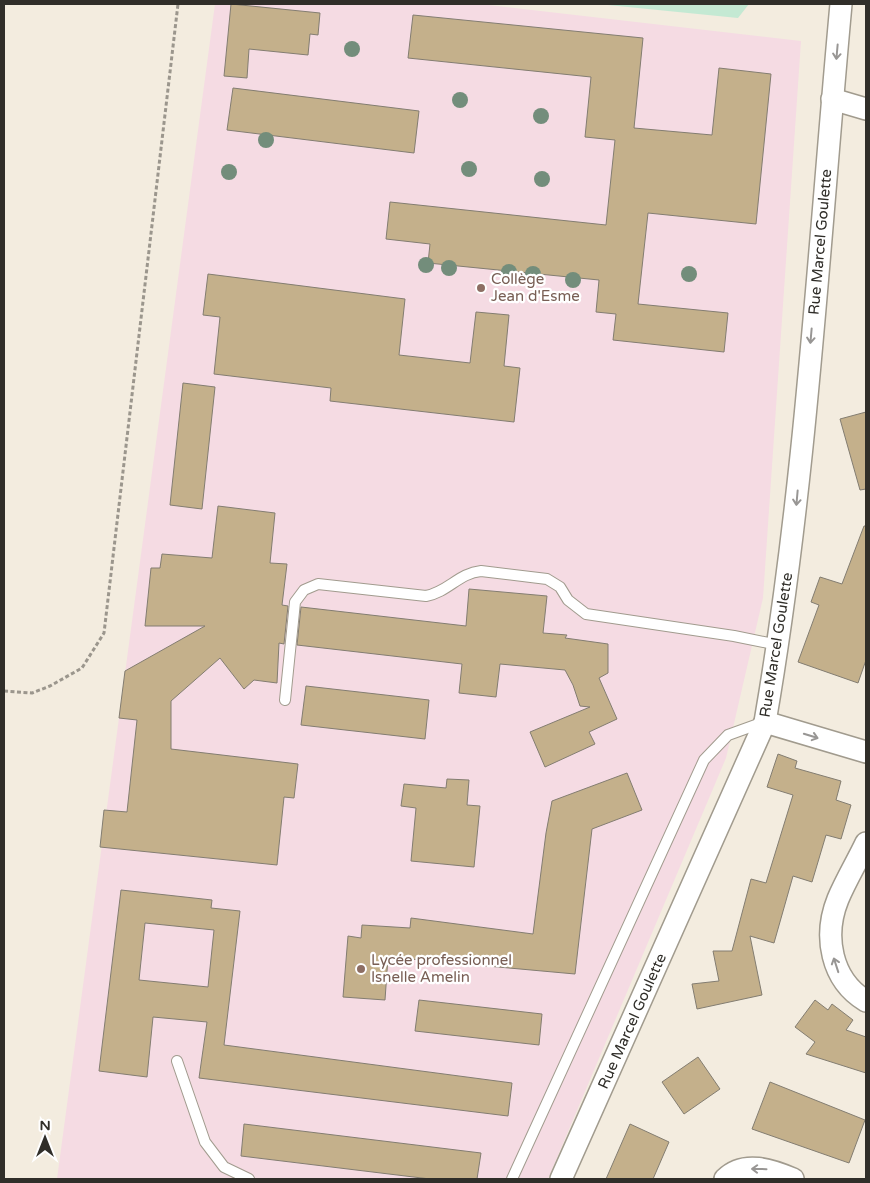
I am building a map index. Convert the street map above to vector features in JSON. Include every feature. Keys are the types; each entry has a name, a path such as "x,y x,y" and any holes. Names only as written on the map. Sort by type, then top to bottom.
{"street":[{"name":"Rue Marcel Goulette","path":"561,1179 765,722 778,645 796,508 841,4"},
{"path":"832,99 866,109"},
{"path":"765,722 866,752"},
{"path":"866,843 837,900 832,926 832,947 836,969 855,994 866,1001"},
{"path":"725,1179 740,1171 755,1168 771,1170 793,1179"}],"lane":[{"path":"285,700 296,602 304,590 318,584 426,596 436,594 471,572 547,579 560,587 568,600 586,614 734,636 778,645"},
{"path":"512,1179 704,760 728,735 765,722"},
{"path":"177,1061 205,1142 224,1167 249,1179"}],"path":[{"path":"4,692 32,692 50,686 82,668 104,633 178,4"}],"shaded area":[{"path":"215,4 480,4 801,41 763,598 726,758 548,1179 57,1179"}],"green space":[{"path":"598,4 749,4 738,18"}],"building":[{"path":"231,4 320,13 318,35 310,34 308,55 249,49 247,78 224,76"},
{"path":"413,15 643,38 634,128 712,135 719,68 771,74 756,224 648,213 638,304 728,313 724,352 613,340 616,314 596,312 599,280 428,263 430,244 386,239 390,202 606,225 615,140 585,137 591,77 408,58"},
{"path":"233,88 419,111 414,153 227,130"},
{"path":"208,274 405,299 399,355 470,363 476,312 509,315 504,366 520,368 514,422 330,401 331,388 214,374 220,317 203,315"},
{"path":"183,383 215,387 202,509 170,505"},
{"path":"866,412 866,489 860,490 840,419"},
{"path":"218,506 275,513 270,563 287,564 282,605 288,606 284,644 279,643 277,683 254,680 244,689 220,658 171,701 171,749 298,764 294,798 284,797 277,865 100,847 104,810 127,812 137,720 119,718 125,671 205,626 145,626 151,568 160,568 162,554 212,558"},
{"path":"864,526 866,526 866,660 858,683 798,662 819,605 811,602 820,577 842,584"},
{"path":"469,589 547,596 543,633 567,635 565,638 608,644 608,673 599,678 617,719 589,732 595,744 545,767 530,732 590,707 580,706 573,685 565,670 500,664 496,697 459,693 462,664 297,645 301,607 466,626"},
{"path":"306,686 429,700 425,739 301,725"},
{"path":"778,754 797,761 795,768 841,781 836,800 851,805 841,839 826,835 812,882 793,876 774,943 750,936 762,995 697,1009 692,984 719,981 713,951 732,951 751,879 766,883 793,795 767,787"},
{"path":"627,773 642,810 592,829 575,974 388,957 385,1000 343,997 348,936 361,938 362,925 410,928 411,918 533,934 552,801"},
{"path":"447,779 469,780 467,805 480,806 474,867 411,861 416,808 401,806 404,784 446,788"},
{"path":"121,890 212,900 211,908 240,911 224,1045 512,1083 508,1116 199,1078 207,1022 153,1017 147,1077 99,1071","holes":["145,923 214,930 208,987 139,980"]},
{"path":"419,1000 542,1014 539,1045 415,1031"},
{"path":"815,1000 828,1010 832,1004 853,1020 846,1030 866,1037 866,1073 806,1054 815,1042 795,1027"},
{"path":"698,1057 720,1089 684,1114 662,1082"},
{"path":"770,1082 865,1120 849,1163 752,1129"},
{"path":"244,1124 481,1153 477,1179 430,1179 241,1156"},
{"path":"630,1124 669,1142 653,1179 606,1179"}],"place":[{"name":"Collège Jean d'Esme","path":"481,288"},
{"name":"Lycée professionnel Isnelle Amelin","path":"361,969"}]}
